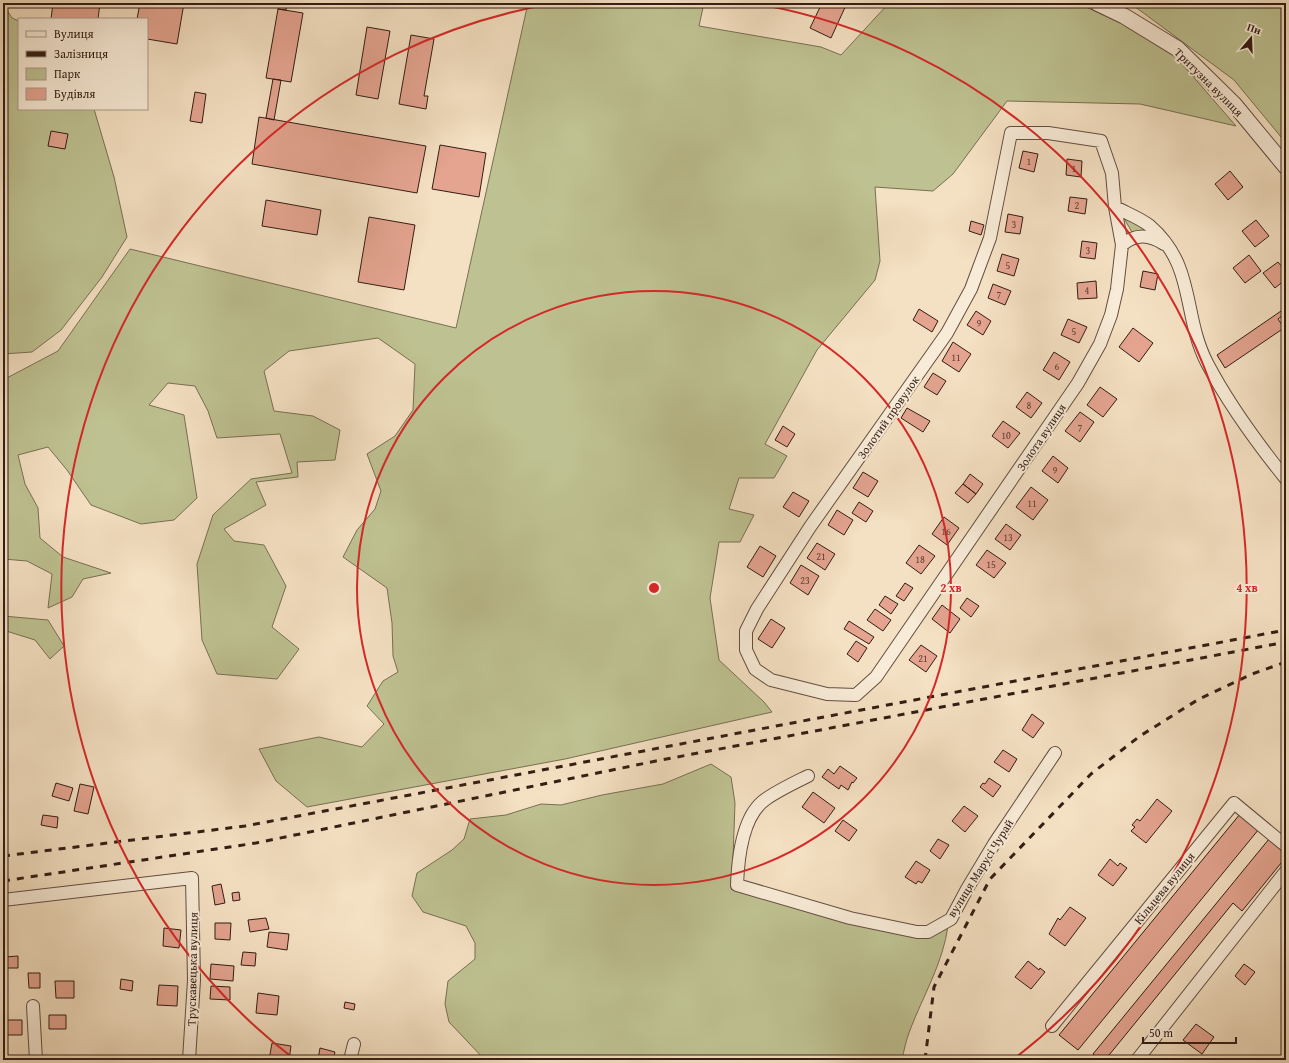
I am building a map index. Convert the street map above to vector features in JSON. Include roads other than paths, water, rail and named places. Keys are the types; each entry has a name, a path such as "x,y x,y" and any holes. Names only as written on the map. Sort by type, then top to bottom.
{"street":[{"name":"Тритузна вулиця","path":"1097,3 1124,16 1178,49 1234,104 1286,167"},
{"name":"Золотий провулок","path":"856,694 827,694 770,680 755,669 746,650 746,631 757,609 810,527 947,333 971,289 990,238 1011,133 1048,133 1101,141"},
{"name":"Золота вулиця","path":"856,694 876,677 1078,383 1100,344 1111,315 1118,289 1122,244 1115,207 1112,173 1101,141"},
{"path":"1115,207 1148,225 1172,249 1185,280 1193,326 1207,363 1257,443 1286,479"},
{"path":"1122,244 1129,239 1142,236 1156,239 1172,249"},
{"name":"вулиця Марусі Чурай","path":"808,776 766,798 759,805 752,816 740,848 737,885 850,918 917,932 928,932 951,919 967,888 994,844 1055,753"},
{"name":"Кільцева вулиця","path":"1052,1026 1234,803 1286,846"},
{"path":"1137,1060 1286,871"},
{"name":"Трускавецька вулиця","path":"3,900 192,878 194,980 189,1060"},
{"path":"33,1006 36,1060"},
{"path":"350,1060 354,1044"}],"railway":[{"path":"3,856 245,826 1286,630"},
{"path":"3,881 256,843 656,761 1286,642"},
{"path":"925,1060 934,987 990,879 1091,774 1140,736 1199,699 1252,674 1286,662"}]}
